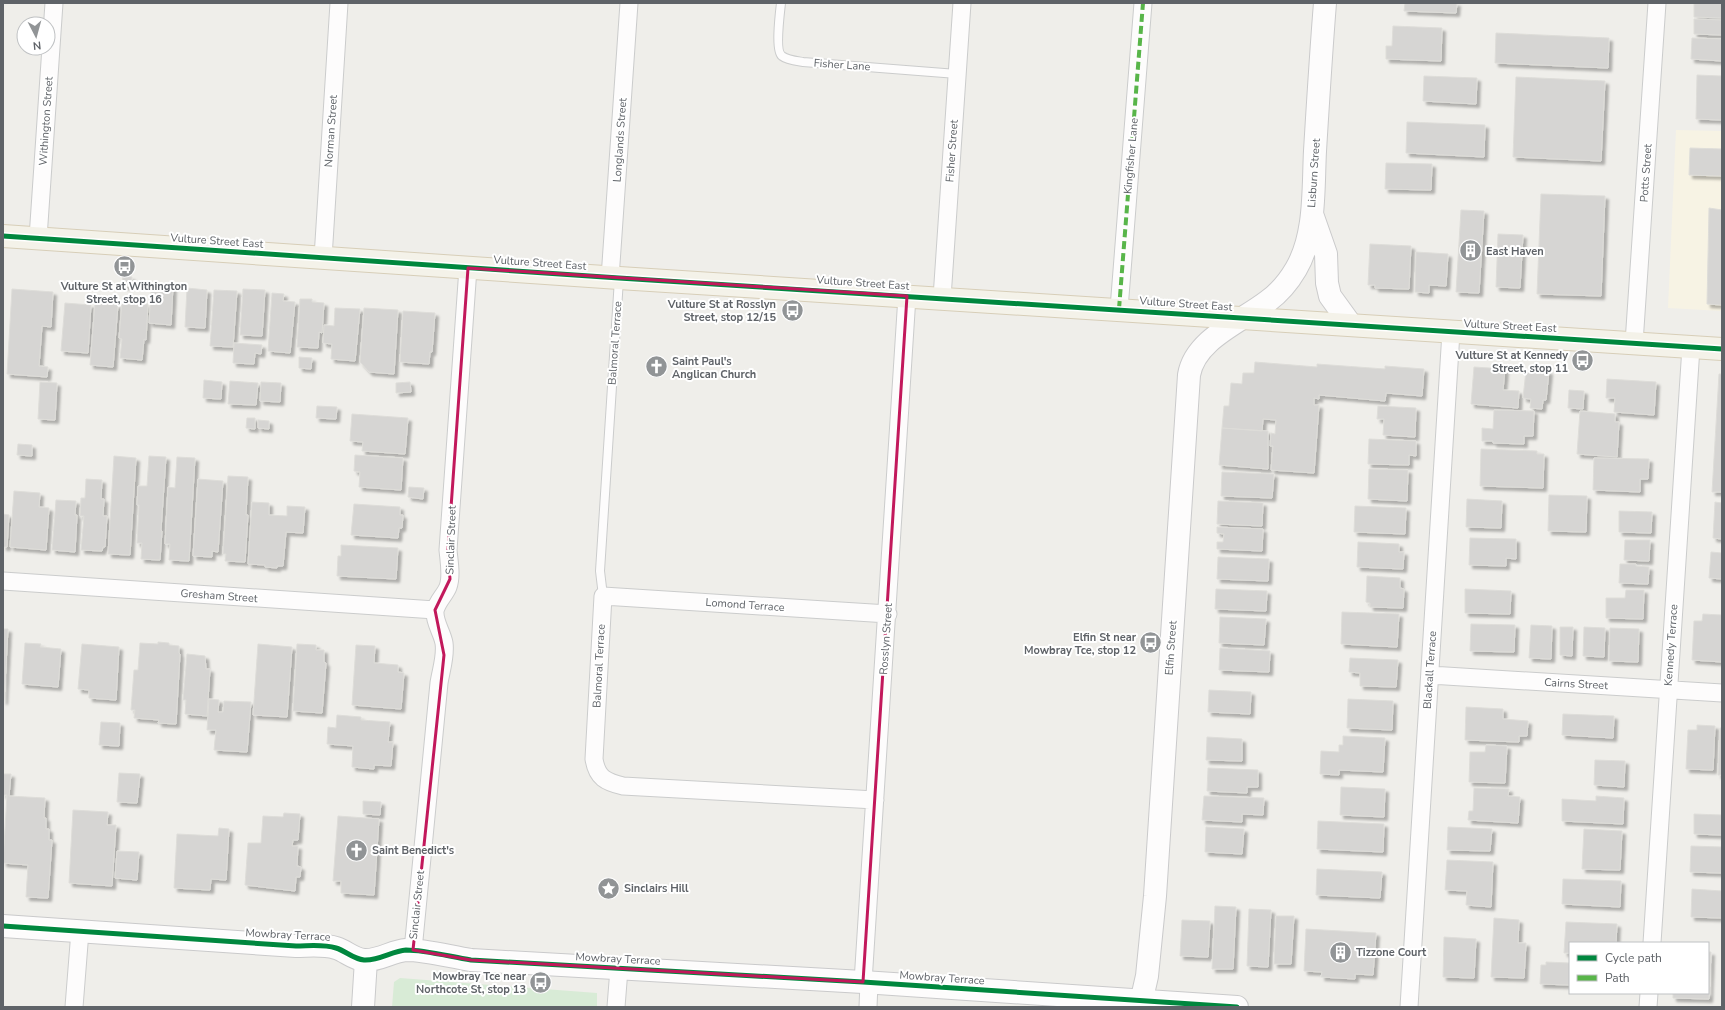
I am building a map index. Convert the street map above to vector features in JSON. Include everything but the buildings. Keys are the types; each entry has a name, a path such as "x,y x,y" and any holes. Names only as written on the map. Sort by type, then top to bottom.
{"main road":[{"name":"Vulture Street East","path":"3,236 614,278 1119,309 1722,349"}],"street":[{"name":"Withington Street","path":"38,238 54,3"},
{"name":"Norman Street","path":"323,258 339,3"},
{"name":"Longlands Street","path":"614,278 629,3"},
{"name":"Fisher Street","path":"942,298 962,3"},
{"name":"Kingfisher Lane","path":"1119,309 1143,3"},
{"name":"Lisburn Street","path":"1244,318 1275,295 1296,269 1307,240 1311,213 1325,3"},
{"name":"Potts Street","path":"1634,343 1657,3"},
{"path":"1311,213 1326,254 1329,294 1351,325"},
{"name":"Sinclair Street","path":"412,950 439,683 444,655 444,645 436,622 435,610 449,586 450,579 448,550 468,268"},
{"name":"Rosslyn Street","path":"868,1007 866,983 875,800 907,296"},
{"name":"Elfin Street","path":"1141,1004 1147,976 1154,903 1189,375 1195,356 1202,348 1244,318"},
{"name":"Blackall Terrace","path":"1409,1007 1451,332"},
{"name":"Kennedy Terrace","path":"1652,942 1691,347"},
{"name":"Gresham Street","path":"3,581 435,610"},
{"name":"Lomond Terrace","path":"603,596 888,614"},
{"name":"Balmoral Terrace","path":"603,596 594,759 599,774 608,782 624,786 875,800"},
{"name":"Cairns Street","path":"1430,675 1722,693"},
{"name":"Mowbray Terrace","path":"3,926 296,946 324,946 338,948 353,957 366,960 372,960 394,952 412,950 471,960 866,983 1141,1004 1237,1007"},
{"path":"74,1007 80,931"},
{"path":"363,1007 366,960"},
{"path":"616,1007 619,969"},
{"path":"1648,1007 1649,994"}],"lane":[{"name":"Fisher Lane","path":"781,3 778,44 780,54 785,57 803,62 957,74"},
{"name":"Balmoral Terrace","path":"603,596 600,571 614,278"}],"highlighted area":[{"path":"468,268 907,296 863,982 471,960 413,950 444,655 435,610 450,579 448,550"}],"shaded area":[{"path":"1676,130 1722,131 1722,311 1668,308"}],"green space":[{"path":"400,978 597,993 597,1007 392,1007 394,982"}],"marked path":[{"path":"1119,309 1143,3"}],"cycle path":[{"path":"3,236 619,278 1722,349"},
{"path":"3,926 296,946 326,946 340,949 356,958 364,960 375,959 401,951 414,950 471,960 863,982 1237,1007"}],"place":[{"name":"East Haven","path":"1470,251"},
{"name":"Vulture St at Withington Street, stop 16","path":"124,266"},
{"name":"Vulture St at Rosslyn Street, stop 12/15","path":"792,310"},
{"name":"Vulture St at Kennedy Street, stop 11","path":"1583,361"},
{"name":"Saint Paul's Anglican Church","path":"657,367"},
{"name":"Elfin St near Mowbray Tce, stop 12","path":"1151,643"},
{"name":"Saint Benedict's","path":"356,850"},
{"name":"Sinclairs Hill","path":"609,888"},
{"name":"Tizzone Court","path":"1340,952"},
{"name":"Mowbray Tce near Northcote St, stop 13","path":"541,982"}]}
